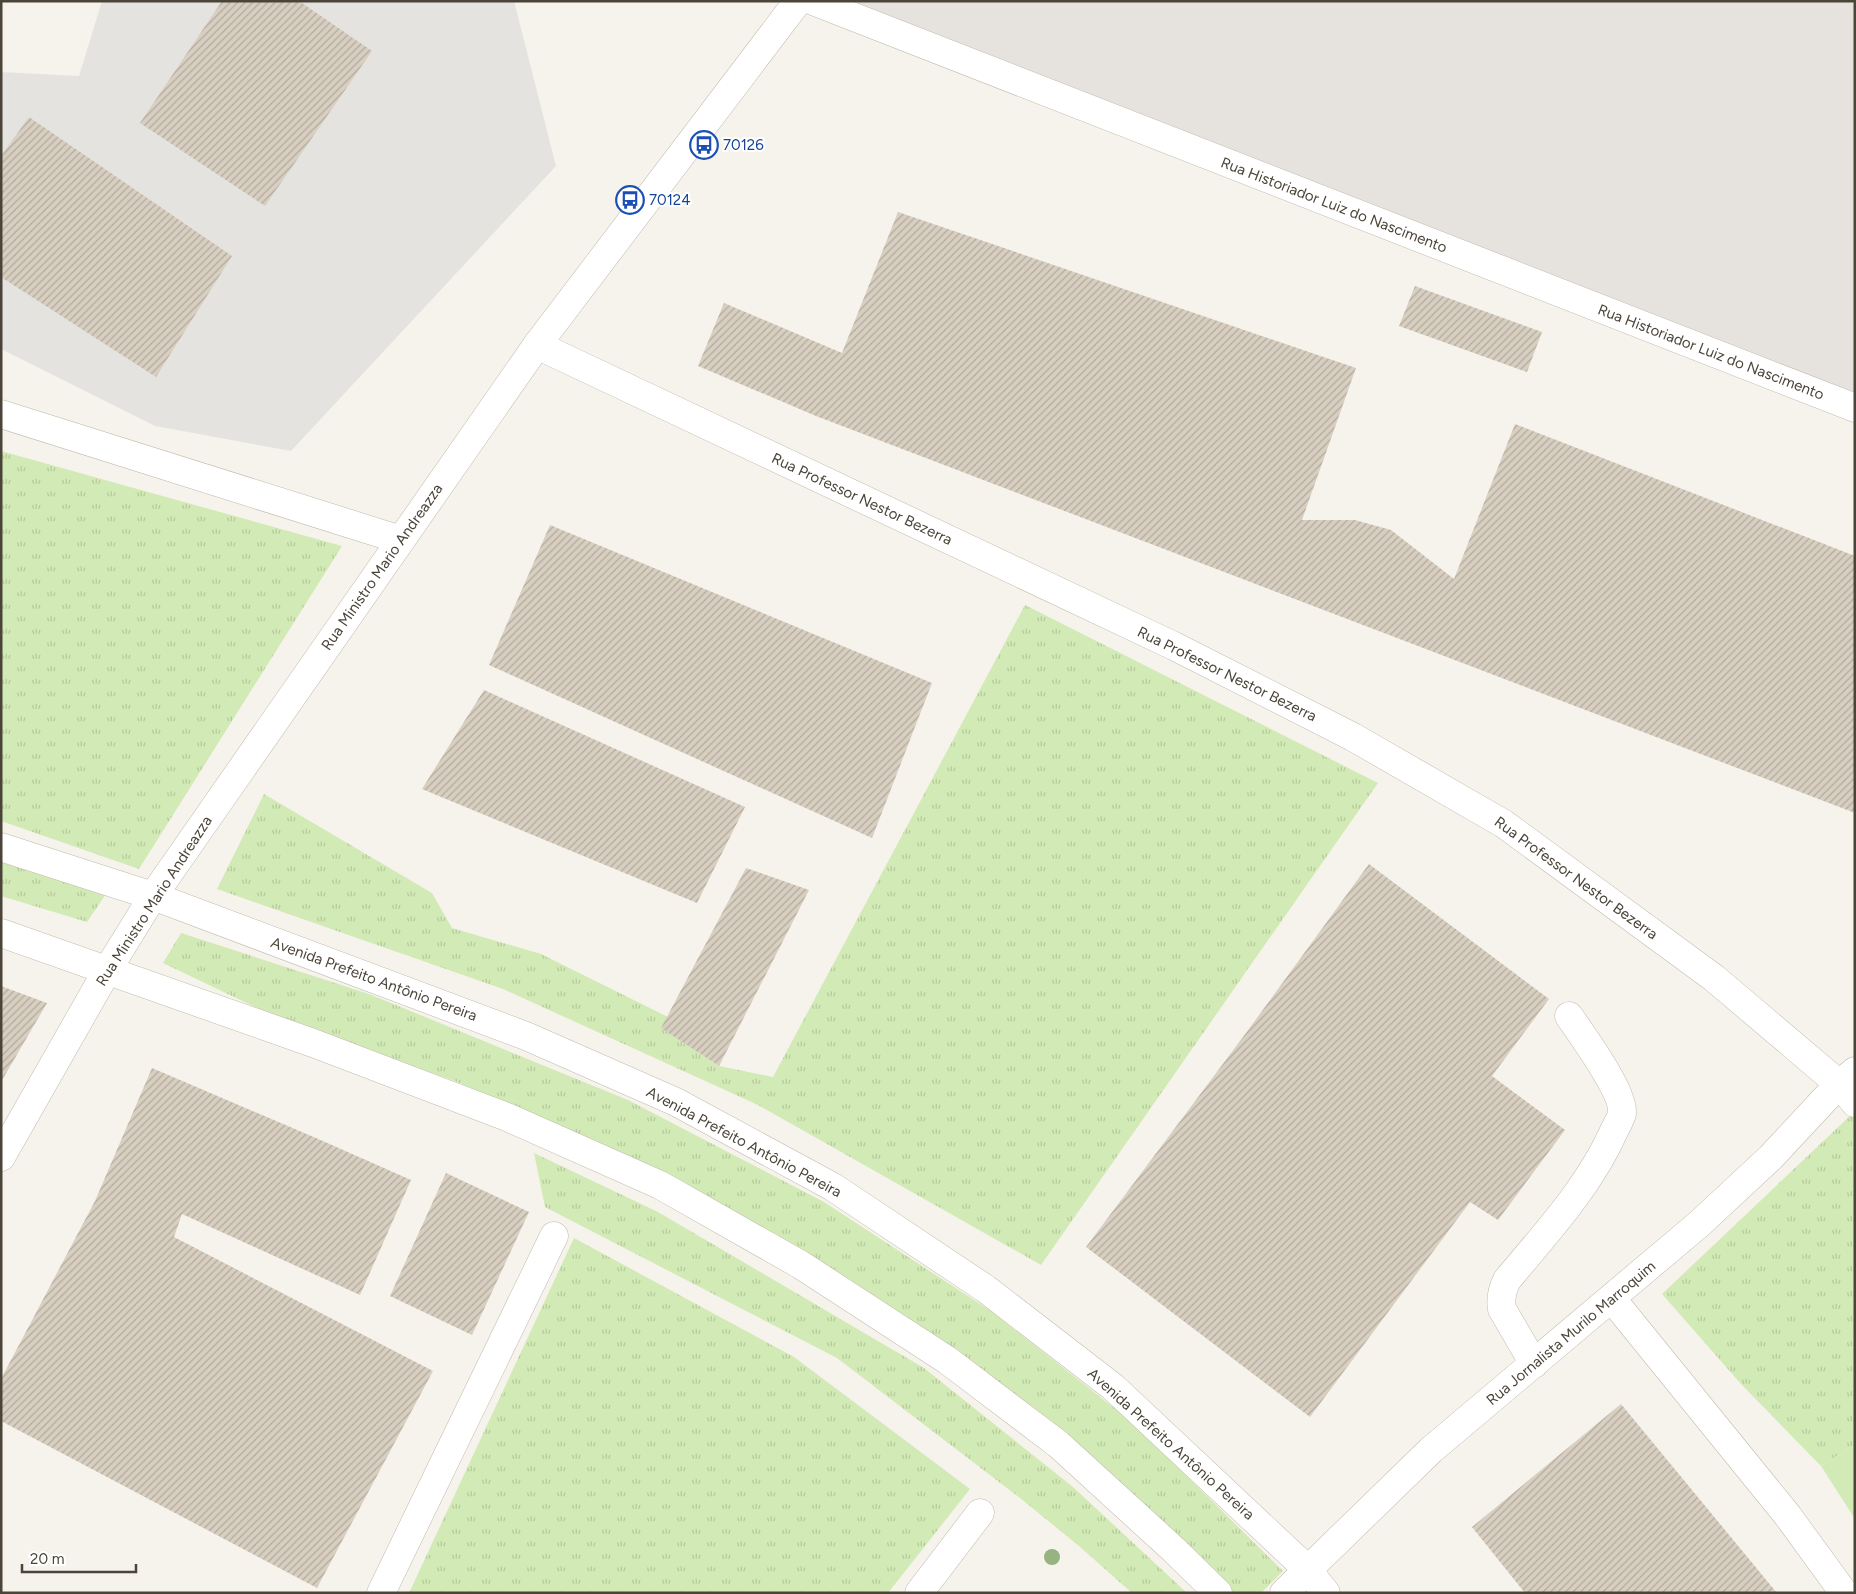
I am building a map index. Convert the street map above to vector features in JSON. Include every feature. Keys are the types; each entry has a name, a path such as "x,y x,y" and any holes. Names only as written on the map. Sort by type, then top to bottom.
{"street":[{"name":"Rua Ministro Mario Andreazza","path":"1,1157 108,969 154,896 537,345 798,1"},
{"name":"Rua Historiador Luiz do Nascimento","path":"813,1 1855,408"},
{"name":"Rua Professor Nestor Bezerra","path":"537,345 1174,646 1353,736 1504,824 1714,978 1850,1086"},
{"path":"1,414 401,540"},
{"name":"Avenida Prefeito Antônio Pereira","path":"1,847 154,896 526,1036 676,1102 833,1187 986,1289 1113,1387 1308,1570 1326,1593"},
{"path":"1,933 108,969 313,1043 507,1117 668,1190 802,1265 947,1360 1058,1444 1174,1549 1218,1593"},
{"path":"1534,1364 1502,1309 1500,1301 1502,1289 1507,1280 1571,1203 1608,1143 1622,1113 1616,1092 1598,1058 1569,1016"},
{"name":"Rua Jornalista Murilo Marroquim","path":"1284,1593 1431,1450 1699,1224 1850,1086"},
{"path":"381,1593 554,1236"},
{"path":"1612,1299 1788,1516 1844,1593"},
{"path":"919,1593 980,1513"}],"shaded area":[{"path":"102,1 514,1 556,166 291,451 155,426 1,349 1,72 79,76"},
{"path":"860,1 1855,1 1855,397 848,16"}],"green space":[{"path":"1,451 342,546 139,869 1,821"},
{"path":"1025,605 1378,783 1041,1265 758,1105 503,989 217,889 264,794 432,893 452,928 541,954 668,1017 662,1028 719,1066 773,1077"},
{"path":"1,857 106,894 87,922 1,896"},
{"path":"181,933 369,994 628,1100 824,1202 991,1311 1132,1422 1283,1571 1261,1593 1232,1593 1053,1430 589,1140 455,1081 286,1022 163,963"},
{"path":"1852,1114 1855,1117 1855,1445 1821,1466 1741,1384 1662,1294"},
{"path":"534,1153 658,1212 924,1368 1073,1487 1187,1593 1132,1593 1079,1546 1020,1498 837,1358 545,1207"},
{"path":"574,1238 794,1357 970,1489 888,1593 409,1593"},
{"path":"1855,1445 1855,1519 1821,1466"}],"building":[{"path":"222,1 299,1 372,51 265,206 140,123"},
{"path":"29,117 232,256 156,377 1,277 1,156"},
{"path":"898,212 1356,368 1302,520 1355,520 1391,530 1454,579 1515,424 1855,556 1855,813 816,416 698,366 724,303 842,353"},
{"path":"1415,286 1542,332 1527,372 1399,326"},
{"path":"550,525 932,683 872,838 489,665"},
{"path":"484,690 745,807 697,903 422,789"},
{"path":"1369,864 1549,999 1492,1076 1565,1130 1498,1220 1470,1202 1310,1417 1086,1247 1246,1033"},
{"path":"746,868 809,890 719,1066 661,1028"},
{"path":"1,986 47,1003 1,1082"},
{"path":"152,1068 411,1180 360,1295 182,1214 174,1237 433,1371 317,1588 1,1421 1,1379 95,1201"},
{"path":"446,1173 529,1212 472,1335 390,1296"},
{"path":"1621,1404 1777,1593 1525,1593 1472,1527"}],"place":[{"name":"70126","path":"704,145"},
{"name":"70124","path":"630,200"}]}
